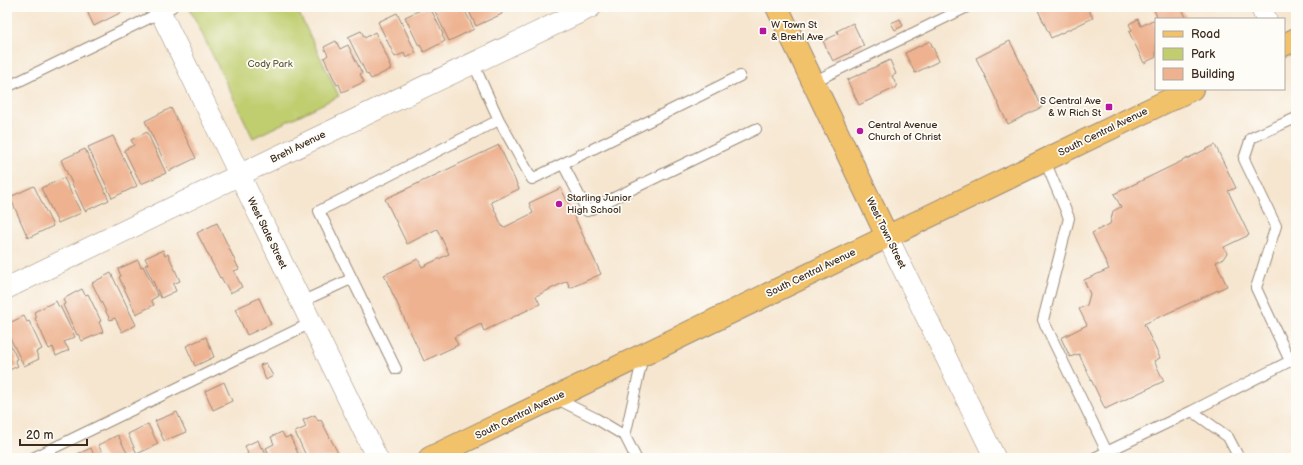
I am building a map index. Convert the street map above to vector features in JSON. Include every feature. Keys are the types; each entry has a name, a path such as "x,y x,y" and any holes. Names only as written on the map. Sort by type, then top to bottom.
{"main road":[{"name":"West Town Street","path":"777,7 887,236"},
{"path":"1285,44 1296,39"},
{"name":"South Central Avenue","path":"430,458 1190,90"}],"street":[{"name":"Brehl Avenue","path":"7,288 591,7"},
{"path":"1260,7 1266,18"},
{"name":"West State Street","path":"164,9 240,176 377,458"},
{"name":"West Town Street","path":"887,236 995,458"}],"lane":[{"path":"813,82 967,7"},
{"path":"7,87 164,9"},
{"path":"473,63 499,120 532,179 740,76"},
{"path":"1094,458 1293,360 1256,288 1276,226 1244,159 1251,138 1296,118"},
{"path":"396,369 319,211 499,120"},
{"path":"563,164 587,211 756,129"},
{"path":"1044,161 1069,218 1043,320 1107,452"},
{"path":"301,302 351,279"},
{"path":"33,458 311,323"},
{"path":"625,436 643,355"},
{"path":"555,398 595,418 625,436 636,458"},
{"path":"1192,411 1228,437 1238,458"}],"green space":[{"name":"Cody Park","path":"194,7 296,7 339,96 253,138 190,9"}],"building":[{"path":"85,7 122,7 124,11 94,26"},
{"path":"430,7 445,41 424,52 420,45 419,46 405,17"},
{"path":"433,7 463,7 474,29 449,41"},
{"path":"467,7 499,7 502,14 476,26"},
{"path":"502,7 515,7 504,12"},
{"path":"1087,7 1093,18 1051,38 1037,8"},
{"path":"1160,7 1176,7 1177,9 1181,7 1186,18 1158,18 1154,10"},
{"path":"397,13 416,53 406,58 404,53 395,57 378,22"},
{"path":"900,19 903,26 895,30 891,23"},
{"path":"1138,19 1141,26 1153,20 1155,23 1155,58 1144,63 1129,32 1132,30 1129,24"},
{"path":"853,23 864,46 833,61 823,41 838,34 837,31"},
{"path":"361,31 365,38 375,32 390,63 391,69 371,79 368,74 367,75 348,37"},
{"path":"336,41 340,49 348,45 362,73 360,74 364,82 342,92 324,58 328,55 324,47"},
{"path":"930,41 939,61 915,73 905,53"},
{"path":"1010,41 1042,107 1008,124 976,58"},
{"path":"890,60 896,74 892,76 897,87 859,105 847,80"},
{"path":"171,108 196,158 169,171 145,121"},
{"path":"147,132 166,173 141,184 124,150 134,145 131,140"},
{"path":"113,136 137,186 112,198 88,147"},
{"path":"499,145 519,189 491,202 503,228 533,213 529,203 561,188 601,274 570,288 567,281 536,296 540,304 484,331 481,324 454,337 458,345 424,361 384,275 418,259 422,267 449,254 437,229 407,244 385,199"},
{"path":"1215,145 1236,188 1228,191 1249,235 1224,247 1227,253 1223,259 1216,262 1227,286 1144,324 1160,358 1154,361 1164,381 1105,409 1079,354 1070,357 1061,338 1087,325 1079,309 1087,305 1090,294 1084,280 1109,269 1092,233 1110,224 1113,211 1121,207 1114,194"},
{"path":"85,149 109,200 85,211 61,160"},
{"path":"64,178 81,213 58,223 41,188"},
{"path":"34,186 53,226 28,238 10,197"},
{"path":"217,223 239,269 234,271 242,287 230,293 221,277 220,278 197,233"},
{"path":"163,250 165,256 168,254 180,281 173,284 176,291 161,298 145,265 148,264 145,258"},
{"path":"138,260 141,267 143,266 158,296 151,300 154,305 136,314 119,277 121,276 118,269"},
{"path":"111,273 136,325 122,332 115,318 110,320 92,283"},
{"path":"82,289 85,295 88,294 101,321 99,322 103,332 82,341 78,334 77,335 63,305 65,304 63,299"},
{"path":"259,298 271,324 247,335 235,309"},
{"path":"56,301 59,307 60,306 75,337 64,342 69,350 56,356 53,347 49,349 35,318 37,317 34,312"},
{"path":"24,316 27,322 29,321 42,349 36,352 39,359 24,366 7,332 9,331 7,324"},
{"path":"7,337 17,359 15,360 18,366 7,371"},
{"path":"206,337 214,357 195,366 186,346"},
{"path":"266,363 273,376 266,380 260,365"},
{"path":"224,382 232,401 213,410 205,391"},
{"path":"177,412 186,432 164,441 155,421"},
{"path":"315,415 318,421 321,420 340,457 307,458 295,432 306,427 303,420"},
{"path":"148,424 158,444 137,454 128,434"},
{"path":"282,432 285,438 290,436 300,458 271,458 266,448 274,444 271,437"},
{"path":"118,435 128,455 121,458 105,458 98,445"},
{"path":"258,440 261,448 263,447 268,458 239,458 248,454 245,446"},
{"path":"91,448 95,458 71,457"}],"place":[{"name":"W Town St & Brehl Ave","path":"763,31"},
{"name":"S Central Ave & W Rich St","path":"1109,107"},
{"name":"Central Avenue Church of Christ","path":"860,131"},
{"name":"Starling Junior High School","path":"559,204"}]}
